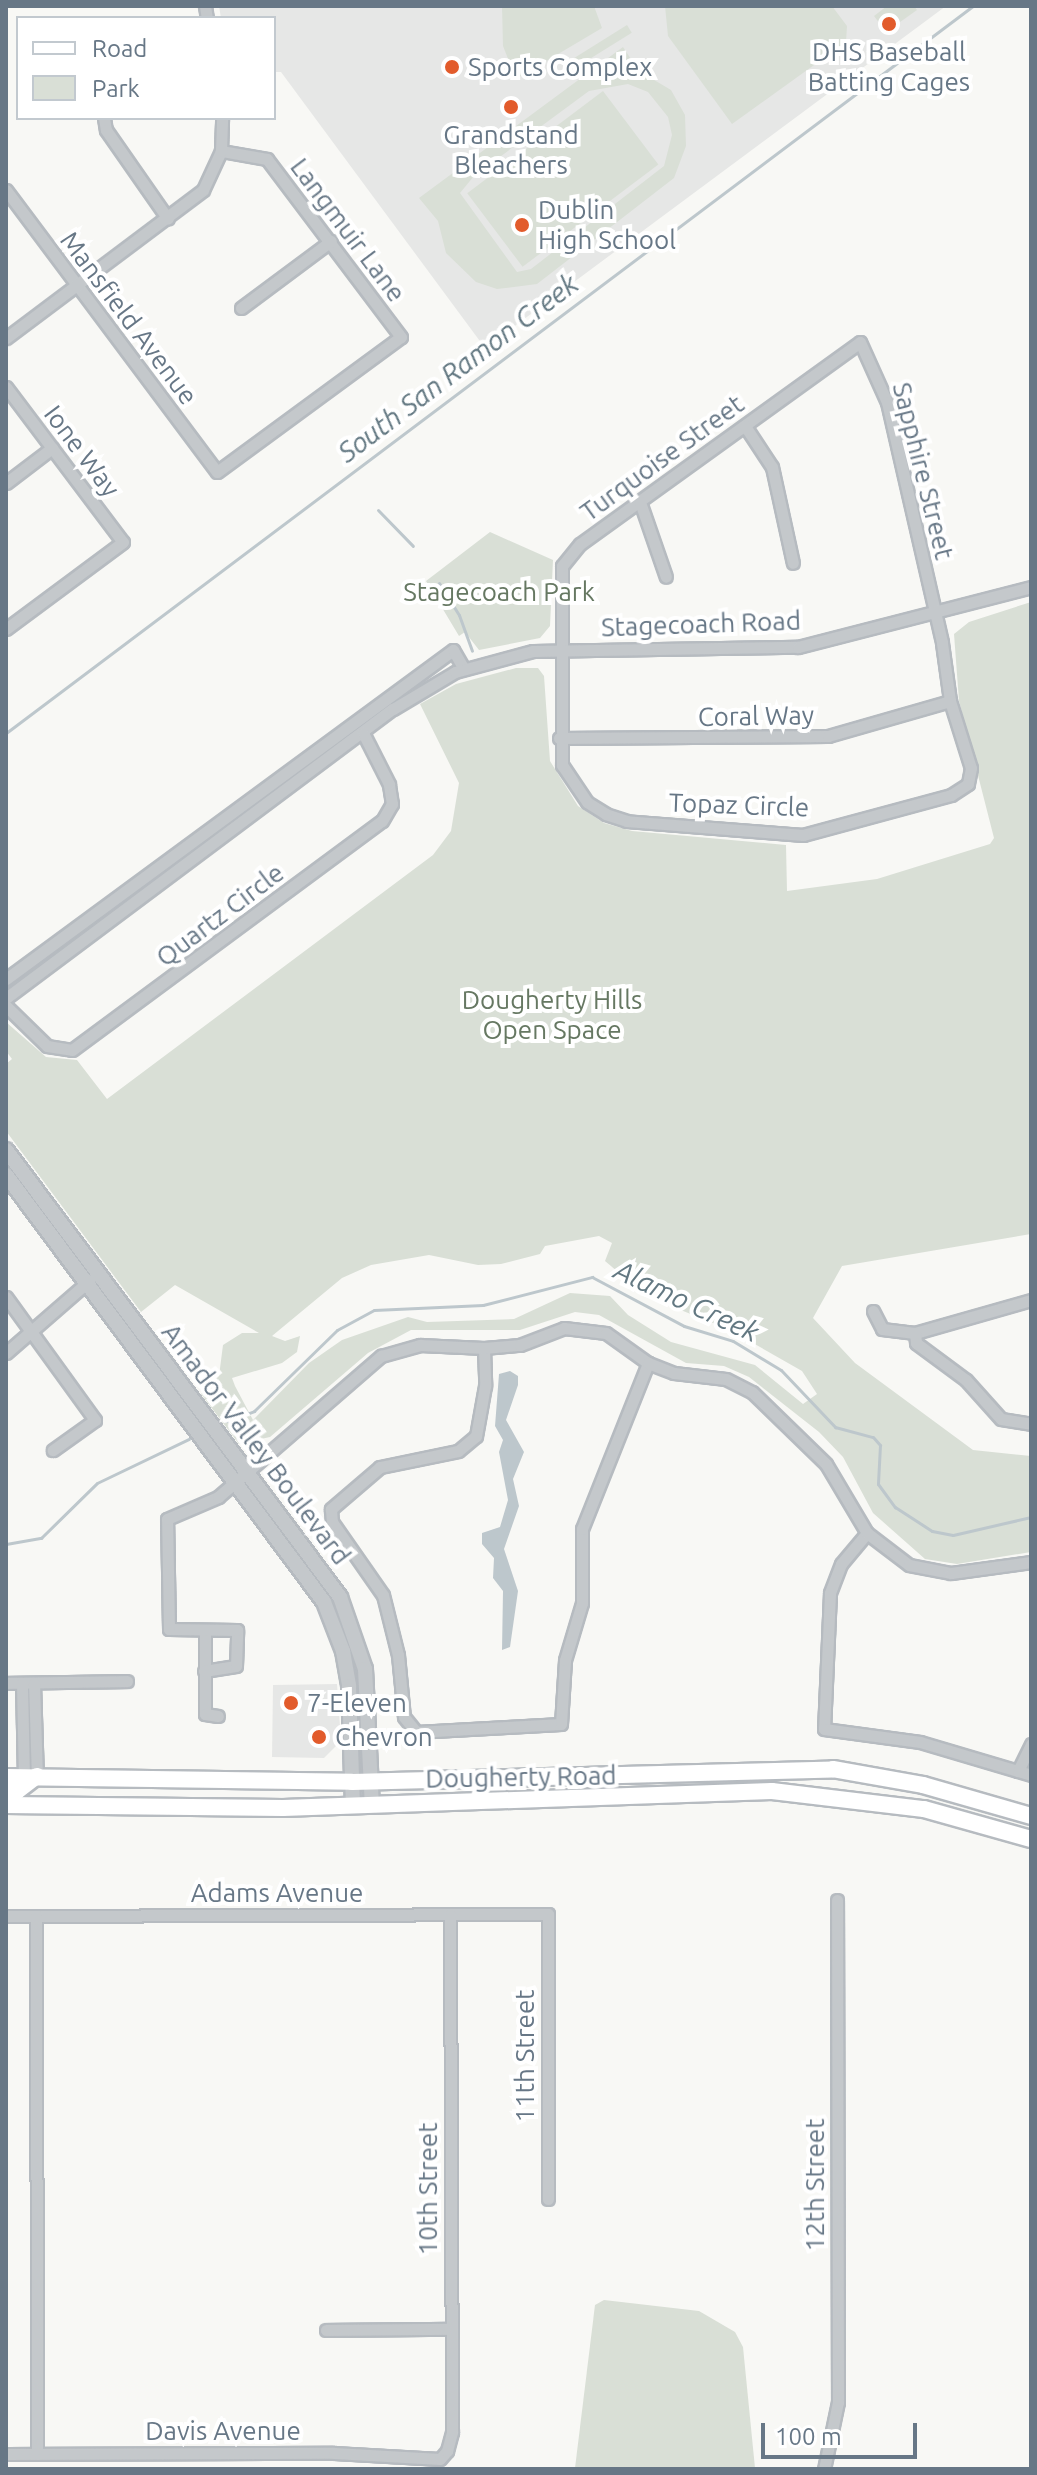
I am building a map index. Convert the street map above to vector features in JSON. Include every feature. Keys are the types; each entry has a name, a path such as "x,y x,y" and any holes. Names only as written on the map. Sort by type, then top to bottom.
{"main road":[{"name":"Dougherty Road","path":"6,1777 352,1782 833,1769 923,1785 1031,1816"},
{"path":"6,1791 17,1791 31,1776"},
{"name":"Dougherty Road","path":"6,1805 372,1805 772,1791 924,1809 1031,1839"}],"street":[{"path":"104,120 106,130 168,219"},
{"path":"6,338 203,190 221,151 222,120"},
{"name":"Langmuir Lane","path":"217,472 401,337 267,159 221,151"},
{"name":"Mansfield Avenue","path":"6,190 217,472"},
{"path":"241,308 331,241"},
{"name":"Turquoise Street","path":"559,649 562,566 580,544 860,342"},
{"name":"Sapphire Street","path":"860,342 887,402 935,614"},
{"name":"Ione Way","path":"6,387 123,542 6,629"},
{"path":"745,426 772,467 793,563"},
{"path":"6,483 52,448"},
{"path":"640,502 666,577"},
{"name":"Stagecoach Road","path":"6,979 110,906 234,812 331,749 363,733 429,684 464,669 507,655 559,649 798,647 1031,587"},
{"name":"Topaz Circle","path":"559,649 559,738 572,785 606,814 627,821 803,835 951,795 968,784 971,768 950,701 935,614"},
{"name":"Stagecoach Road","path":"6,998 243,823 453,650 464,669"},
{"name":"Coral Way","path":"559,738 814,738 863,730 950,701"},
{"name":"Quartz Circle","path":"6,1006 47,1046 72,1050 382,821 392,804 389,784 363,733"},
{"path":"234,812 243,823"},
{"path":"110,906 118,916"},
{"name":"Amador Valley Boulevard","path":"6,1150 234,1481 324,1602 343,1651 353,1805"},
{"name":"Amador Valley Boulevard","path":"6,1175 247,1471 340,1597 365,1669 372,1805"},
{"path":"6,1353 92,1278"},
{"path":"6,1297 95,1420 53,1450"},
{"path":"873,1311 882,1329 915,1333 1031,1300"},
{"path":"204,1671 236,1666 237,1630 169,1629 164,1534 167,1519 218,1497 381,1356 420,1345 484,1348 520,1345 564,1328 588,1329 626,1343 648,1363 674,1373 726,1379 752,1392 826,1464 867,1533 900,1560 935,1572 972,1573 1031,1562"},
{"path":"915,1333 916,1343 966,1380 1001,1419 1031,1424"},
{"path":"484,1348 485,1386 476,1436 458,1451 380,1467 331,1509 332,1522 383,1595 398,1655 404,1717 416,1732 561,1724 565,1660 582,1603 582,1529 648,1363"},
{"path":"867,1533 841,1564 828,1603 824,1729 920,1742 1031,1775"},
{"path":"205,1631 205,1714 218,1716"},
{"path":"6,1683 127,1681"},
{"path":"28,1683 31,1776"},
{"path":"1018,1771 1030,1748"},
{"name":"12th Street","path":"824,2469 838,2402 837,1900"},
{"name":"Adams Avenue","path":"6,1916 548,1914"},
{"name":"11th Street","path":"548,1914 548,2199"},
{"name":"10th Street","path":"440,2459 452,2432 450,1915"},
{"path":"36,1916 37,2454"},
{"path":"326,2330 450,2329"},
{"name":"Davis Avenue","path":"6,2454 334,2453 440,2459"}],"shaded area":[{"name":"Dublin High School","path":"219,6 946,6 485,348 281,72 276,72 276,16 221,16"},
{"path":"510,1371 518,1376 518,1385 506,1420 524,1452 513,1479 519,1506 504,1549 518,1591 510,1647 502,1650 503,1591 493,1578 494,1558 482,1544 482,1533 500,1527 508,1500 499,1452 503,1440 495,1426 499,1374"},
{"path":"337,1684 341,1741 324,1758 272,1757 273,1685"}],"green space":[{"path":"502,6 594,6 602,28 516,79 503,46"},
{"path":"665,6 832,6 847,26 846,42 732,124 668,36"},
{"name":"DHS Baseball Batting Cages","path":"887,6 914,6 917,10 886,32 874,16"},
{"path":"627,25 632,33 577,67 572,59"},
{"path":"623,47 639,71 671,90 685,115 686,146 674,178 537,284 497,289 476,282 446,253 438,221 419,198","holes":["628,84 648,92 668,117 672,135 664,166 531,269 517,272 460,193 474,176 589,91"]},
{"path":"603,91 658,164 523,267 467,193"},
{"name":"Stagecoach Park","path":"490,532 553,560 550,626 540,638 479,650 465,632 459,636 426,581"},
{"name":"Dougherty Hills Open Space","path":"1031,602 1031,1234 842,1266 813,1318 855,1363 973,1450 1031,1456 1031,1552 957,1564 925,1559 873,1513 843,1457 819,1432 749,1377 724,1366 686,1363 599,1315 575,1312 520,1330 411,1330 368,1353 270,1437 239,1444 201,1394 219,1376 223,1345 242,1333 259,1333 175,1285 141,1312 6,1131 6,1064 12,1059 6,1051 6,1022 46,1057 77,1060 107,1099 433,855 451,831 459,783 420,704 456,684 516,668 538,668 544,676 550,761 578,806 604,823 632,831 786,845 787,891 877,879 990,844 994,838 959,701 954,634 969,622","holes":["599,1236 612,1243 605,1261 618,1272 661,1302 730,1330 802,1371 817,1394 803,1404 755,1365 671,1342 628,1315 610,1296 570,1293 514,1319 427,1322 408,1317 342,1340 309,1363 253,1420 232,1378 282,1363 297,1352 300,1336 285,1341 272,1336 342,1278 371,1265 429,1255 478,1265 501,1264 540,1254 545,1246"]},
{"path":"604,2300 699,2311 735,2332 743,2347 755,2468 575,2468 595,2305"}],"waterway":[{"name":"South San Ramon Creek","path":"6,733 973,6"},
{"path":"378,510 413,546"},
{"path":"439,583 459,615 472,651"},
{"name":"Alamo Creek","path":"227,1421 254,1411 337,1330 374,1310 483,1305 592,1277 684,1326 733,1341 781,1370 835,1427 873,1437 880,1445 878,1484 895,1507 932,1531 953,1535 1031,1517"},
{"name":"Alamo Creek","path":"6,1544 41,1538 97,1483 189,1439"}],"place":[{"name":"DHS Baseball Batting Cages","path":"889,24"},
{"name":"Sports Complex","path":"452,67"},
{"name":"Grandstand Bleachers","path":"511,107"},
{"name":"Dublin High School","path":"522,225"},
{"name":"7-Eleven","path":"291,1703"},
{"name":"Chevron","path":"319,1737"}]}
